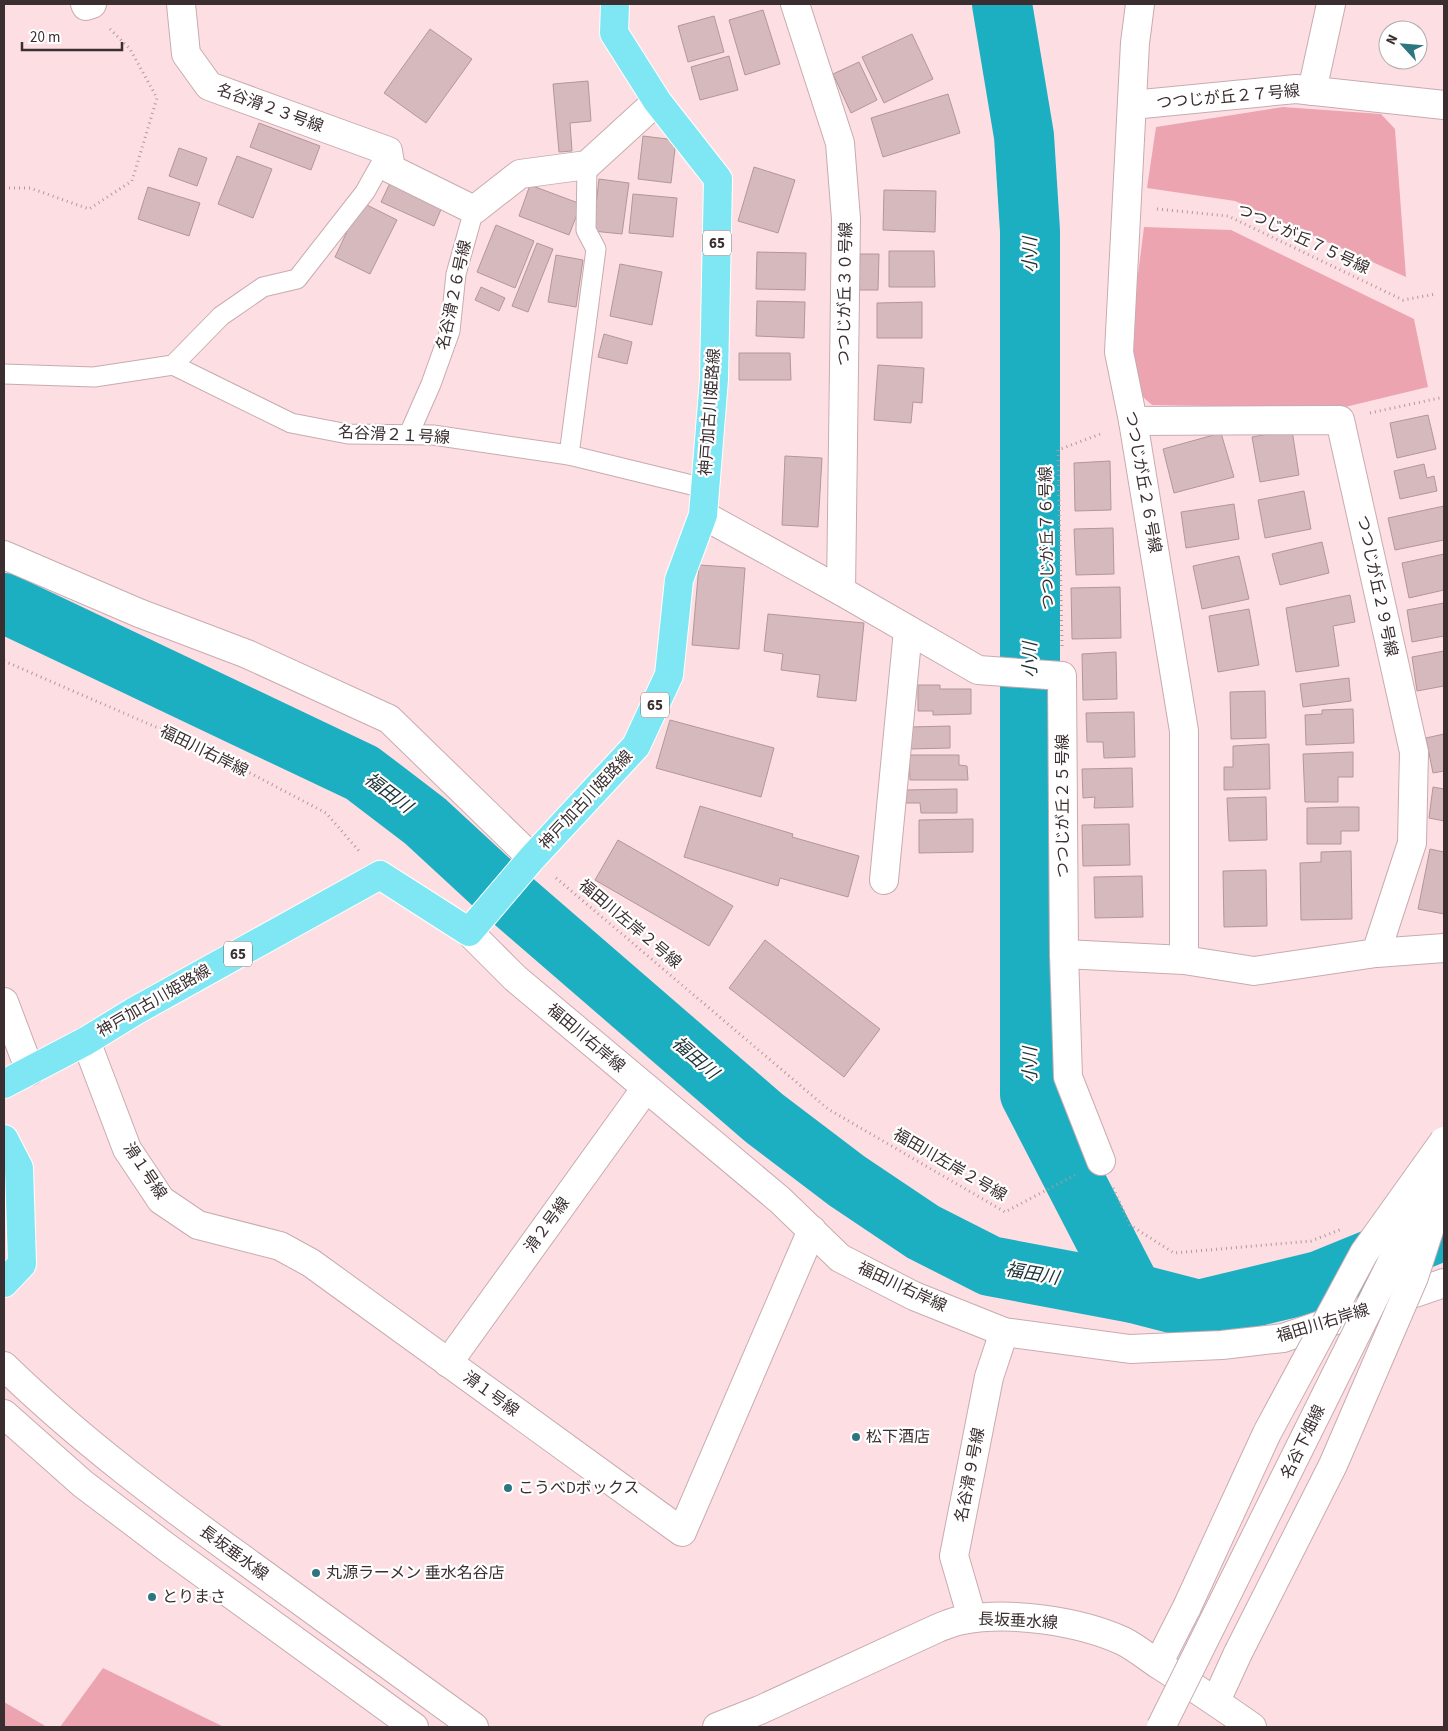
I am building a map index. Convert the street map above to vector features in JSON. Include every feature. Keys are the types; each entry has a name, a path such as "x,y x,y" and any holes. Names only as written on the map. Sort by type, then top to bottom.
{"main road":[{"name":"神戸加古川姫路線","path":"469,932 532,858 636,746 669,675 679,580 703,515 714,379 718,179 656,101 614,33 616,4"},
{"name":"神戸加古川姫路線","path":"4,1084 86,1041 135,1011 380,876"},
{"path":"380,876 469,932"},
{"path":"4,1139 19,1168 22,1264 4,1283"}],"street":[{"name":"名谷滑２３号線","path":"181,4 186,54 209,86 388,151"},
{"name":"つつじが丘３０号線","path":"795,4 840,143 846,219 841,591"},
{"name":"つつじが丘２６号線","path":"1140,4 1132,105 1119,352 1133,421 1184,731 1184,960"},
{"path":"1312,91 1331,4"},
{"name":"つつじが丘２７号線","path":"1132,105 1296,89 1444,105"},
{"path":"388,151 391,169 474,210 520,174 587,165 656,101"},
{"path":"1133,421 1340,420"},
{"name":"つつじが丘２９号線","path":"1340,420 1414,752 1412,843 1376,953"},
{"path":"703,515 841,591 978,670 1062,676"},
{"path":"4,555 139,613 247,654 389,719 532,858"},
{"path":"884,880 908,630"},
{"name":"つつじが丘２５号線","path":"1062,676 1064,954 1068,1077 1101,1161"},
{"name":"福田川右岸線","path":"469,932 515,978 780,1200 840,1258 914,1296 1004,1332 1130,1350 1222,1345 1283,1338 1444,1283"},
{"path":"1064,954 1184,960 1254,971 1376,953 1444,948"},
{"path":"4,1002 30,1070"},
{"name":"滑１号線","path":"86,1041 127,1149 161,1200 198,1225 280,1246 311,1263 682,1532 812,1230"},
{"name":"滑２号線","path":"448,1363 646,1088"},
{"path":"1158,1664 1187,1607 1267,1433 1364,1253 1444,1142"},
{"name":"名谷下畑線","path":"1161,1727 1444,1157"},
{"path":"1216,1701 1238,1653 1333,1466 1414,1277 1444,1184"},
{"name":"名谷滑９号線","path":"972,1618 954,1556 990,1377 1004,1332"},
{"name":"長坂垂水線","path":"4,1366 33,1394 109,1458 188,1519 474,1727"},
{"path":"4,1414 84,1484 169,1549 414,1727"},
{"name":"長坂垂水線","path":"717,1727 760,1710 938,1628 972,1618 1013,1617 1074,1624 1122,1641 1144,1653 1252,1727"}],"lane":[{"path":"4,374 94,377 173,365 221,316 262,287 297,279 365,192 388,151"},
{"path":"569,455 596,249 586,230 587,165"},
{"name":"名谷滑２６号線","path":"409,434 432,384 450,331 456,274 474,210"},
{"name":"名谷滑２１号線","path":"173,365 290,424 348,434 433,435 569,455 704,488"}],"path":[{"path":"4,188 30,188 89,209 132,181 157,98 130,49"},
{"name":"つつじが丘７５号線","path":"1126,206 1228,216 1403,300 1436,294"},
{"path":"1340,420 1444,396"},
{"name":"つつじが丘７６号線","path":"1062,676 1058,450 1133,421"},
{"name":"福田川右岸線","path":"4,661 195,744 326,813 380,876"},
{"name":"福田川左岸２号線","path":"532,858 828,1109 1005,1212 1101,1161"},
{"path":"1101,1161 1130,1225 1174,1253 1311,1241 1347,1227"}],"shaded area":[{"path":"1283,107 1381,114 1395,129 1406,277 1235,201 1147,188 1156,127"},
{"path":"1144,227 1231,230 1414,319 1428,387 1341,408 1152,405 1136,391 1129,346"},
{"path":"103,1668 224,1727 60,1727"},
{"path":"4,1702 47,1727 4,1727"}],"building":[{"path":"763,10 780,64 745,75 729,20"},
{"path":"714,16 724,52 688,62 678,26"},
{"path":"430,29 472,59 426,123 384,93"},
{"path":"912,34 933,79 884,103 862,57"},
{"path":"729,56 738,90 700,100 691,67"},
{"path":"859,62 877,100 851,113 833,74"},
{"path":"588,81 591,121 570,123 572,151 559,152 553,84"},
{"path":"948,94 960,133 883,157 871,118"},
{"path":"259,123 320,146 311,170 250,147"},
{"path":"643,136 676,140 671,183 638,179"},
{"path":"179,148 207,158 197,186 169,176"},
{"path":"237,156 272,169 253,218 218,204"},
{"path":"754,167 795,180 778,233 738,221"},
{"path":"599,179 629,183 622,234 593,231"},
{"path":"390,183 442,207 434,226 381,202"},
{"path":"530,185 581,204 569,235 519,216"},
{"path":"148,187 200,203 189,236 138,219"},
{"path":"884,190 936,191 935,232 883,230"},
{"path":"633,194 677,198 673,237 629,233"},
{"path":"361,202 397,220 370,274 335,257"},
{"path":"496,225 534,241 515,288 477,272"},
{"path":"537,243 553,249 528,312 512,306"},
{"path":"889,251 934,251 935,287 889,287"},
{"path":"757,252 806,253 805,290 756,289"},
{"path":"860,254 879,254 878,290 859,290"},
{"path":"556,255 583,260 576,307 548,302"},
{"path":"620,264 662,272 652,325 610,316"},
{"path":"481,287 505,298 499,311 475,300"},
{"path":"757,301 805,302 804,338 756,336"},
{"path":"922,302 922,338 877,338 877,303"},
{"path":"604,334 632,342 627,364 598,357"},
{"path":"739,353 790,353 791,380 739,380"},
{"path":"878,365 924,368 922,403 913,402 911,423 874,420"},
{"path":"1428,415 1436,449 1397,458 1390,423"},
{"path":"1292,430 1299,475 1260,482 1252,437"},
{"path":"1221,433 1234,477 1174,493 1163,449"},
{"path":"785,456 822,458 818,527 782,525"},
{"path":"1110,461 1111,510 1075,511 1074,463"},
{"path":"1424,464 1427,478 1434,476 1437,491 1400,499 1394,471"},
{"path":"1304,491 1311,529 1265,538 1258,500"},
{"path":"1234,504 1239,539 1186,548 1181,512"},
{"path":"1444,506 1444,540 1395,550 1388,518"},
{"path":"1113,528 1114,574 1076,575 1074,529"},
{"path":"1322,542 1329,573 1280,585 1272,554"},
{"path":"1444,554 1444,590 1409,598 1402,563"},
{"path":"1239,556 1249,599 1202,609 1193,566"},
{"path":"699,565 745,568 739,649 692,645"},
{"path":"1120,587 1121,638 1072,639 1071,588"},
{"path":"1350,595 1355,622 1333,626 1339,666 1296,672 1286,608"},
{"path":"1444,603 1444,636 1412,642 1407,610"},
{"path":"1249,609 1259,665 1218,672 1209,616"},
{"path":"768,614 864,623 856,701 817,697 820,675 781,670 783,654 764,651"},
{"path":"1444,651 1444,686 1417,691 1412,657"},
{"path":"1116,652 1117,699 1083,700 1082,654"},
{"path":"1349,678 1351,701 1303,707 1300,684"},
{"path":"918,685 940,685 940,689 971,689 971,714 933,715 933,711 918,711"},
{"path":"1265,691 1266,738 1231,739 1230,692"},
{"path":"1353,709 1354,743 1306,745 1305,715 1322,714 1322,710"},
{"path":"1134,712 1135,757 1104,758 1103,742 1087,742 1086,713"},
{"path":"670,720 774,748 761,797 656,768"},
{"path":"950,726 950,748 909,749 909,727"},
{"path":"1444,734 1444,771 1433,773 1426,738"},
{"path":"1269,744 1270,789 1224,790 1224,767 1233,767 1233,746"},
{"path":"1353,752 1353,777 1338,777 1338,802 1305,802 1303,754"},
{"path":"909,755 959,755 959,765 967,766 968,780 910,780"},
{"path":"1132,768 1133,807 1094,808 1095,797 1083,798 1082,769"},
{"path":"1433,787 1444,789 1444,821 1429,818"},
{"path":"957,789 957,813 921,813 920,803 905,803 905,790"},
{"path":"1266,797 1267,840 1229,841 1227,798"},
{"path":"700,806 793,834 792,837 859,856 848,897 780,878 778,886 684,857"},
{"path":"1359,807 1359,831 1341,831 1341,844 1307,844 1307,808"},
{"path":"973,819 973,852 919,853 919,820"},
{"path":"1129,824 1130,865 1083,866 1082,825"},
{"path":"618,840 733,906 709,946 595,880"},
{"path":"1430,849 1444,852 1444,914 1418,909"},
{"path":"1351,851 1352,919 1301,920 1300,863 1321,862 1321,852"},
{"path":"1266,870 1267,926 1224,927 1223,871"},
{"path":"1142,876 1143,917 1095,918 1094,877"},
{"path":"765,940 880,1029 844,1077 729,988"}],"waterway":[{"name":"小川","path":"1002,4 1024,136 1030,231 1030,1094 1133,1293"},
{"name":"福田川","path":"4,603 362,773 425,821 490,881 764,1118 847,1181 923,1232 990,1266 1133,1293 1199,1310 1319,1281 1444,1230"}],"place":[{"name":"松下酒店","path":"856,1437"},
{"name":"こうべDボックス","path":"508,1488"},
{"name":"丸源ラーメン 垂水名谷店","path":"316,1573"},
{"name":"とりまさ","path":"152,1597"}]}
